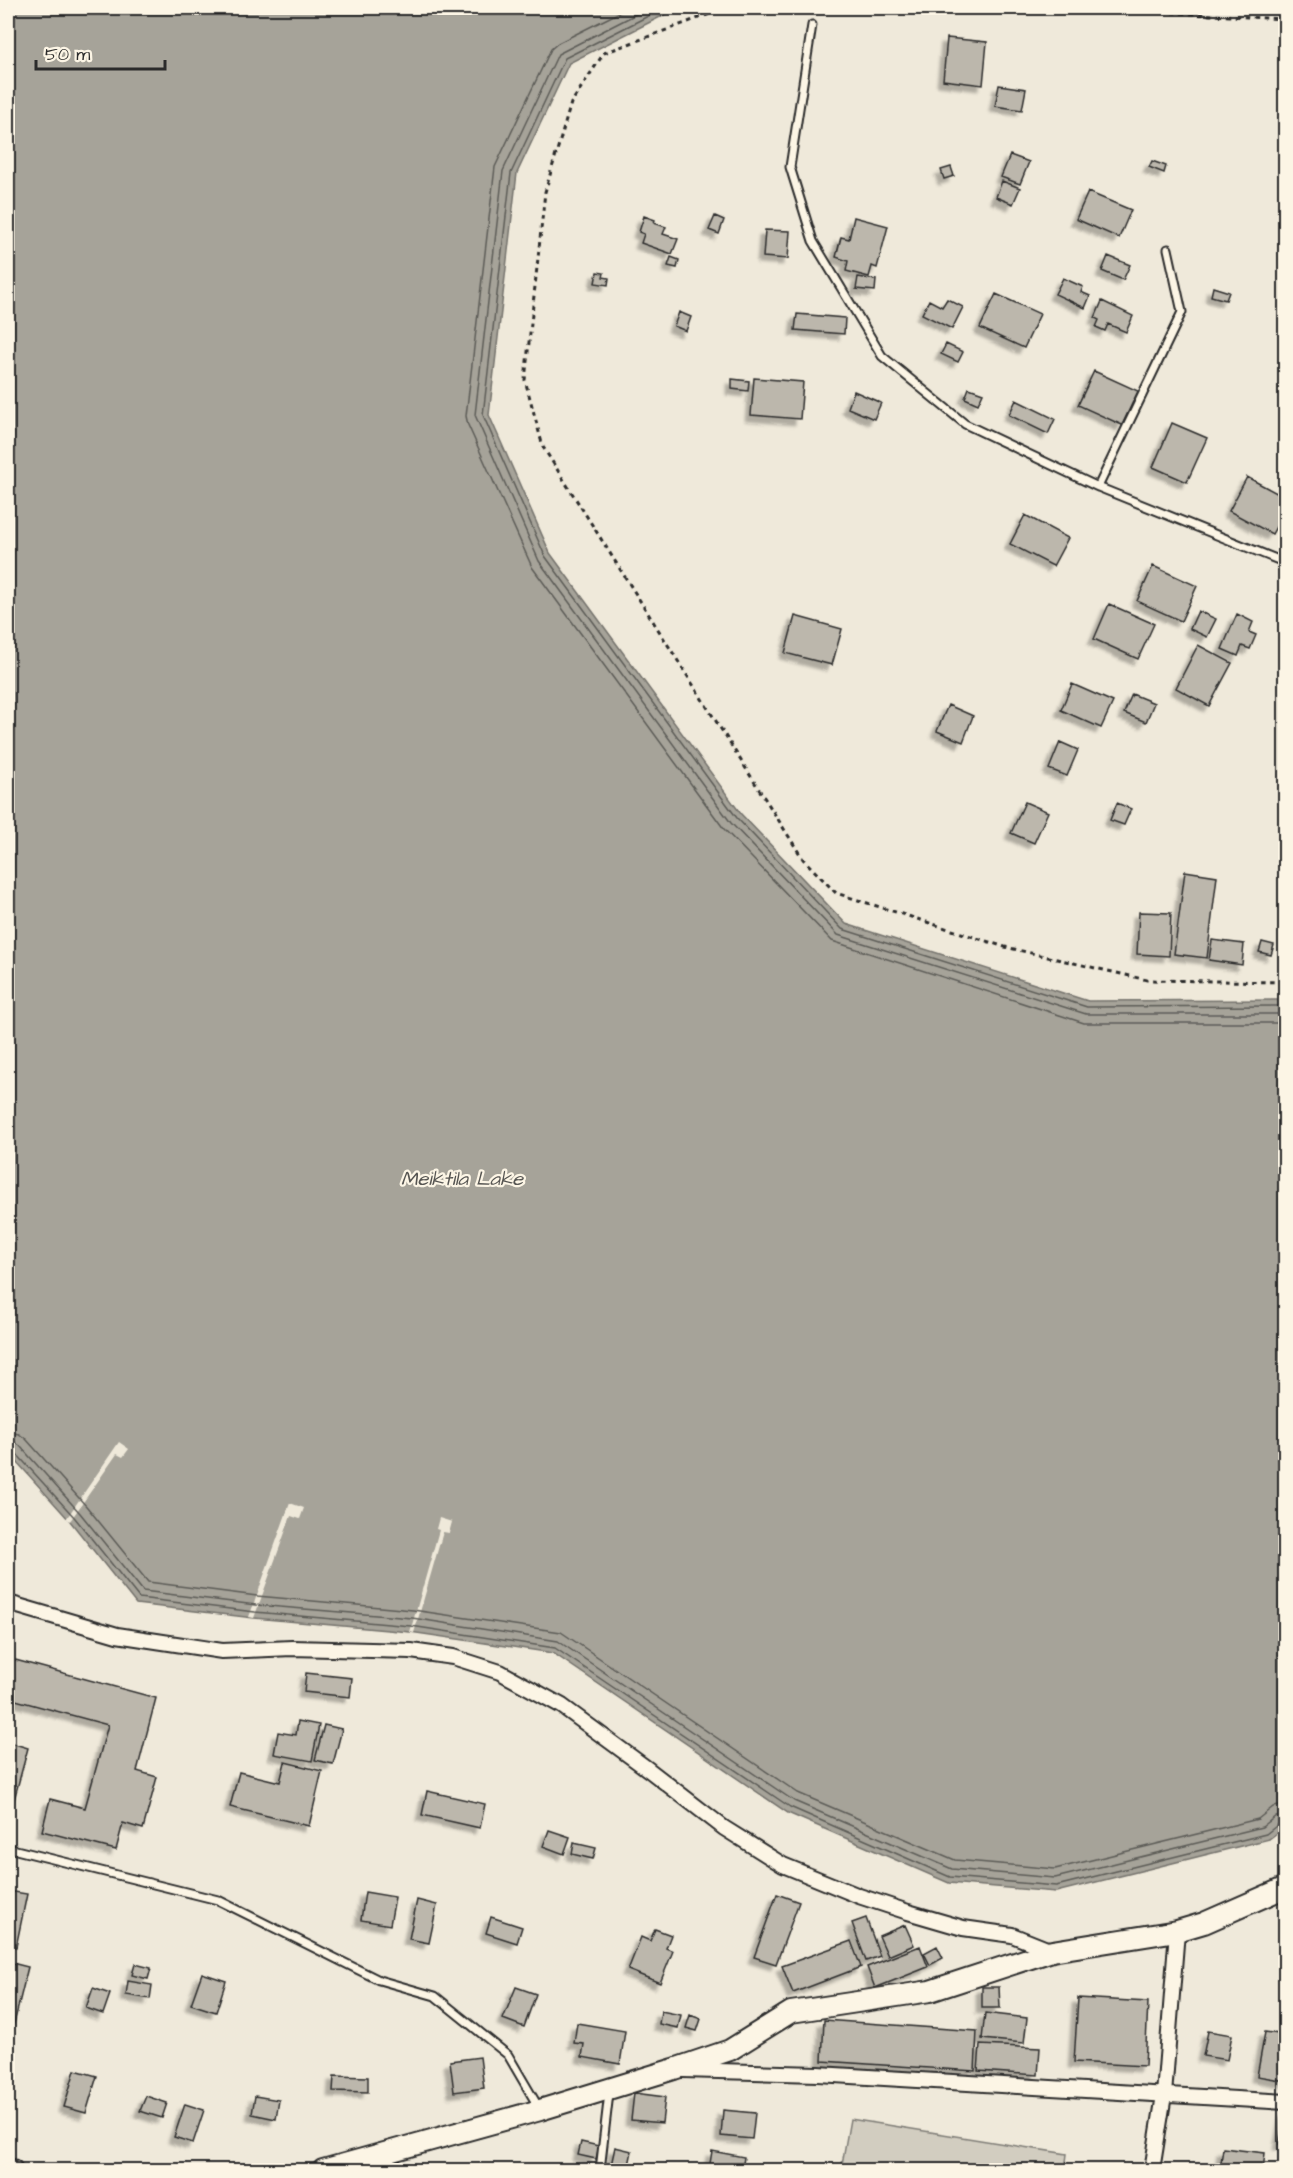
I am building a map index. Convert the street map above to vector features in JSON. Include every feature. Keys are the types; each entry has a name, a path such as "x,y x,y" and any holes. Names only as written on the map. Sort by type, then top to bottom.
{"street":[{"path":"8,1603 117,1635 222,1651 292,1648 411,1652 453,1657 500,1672 562,1706 724,1828 783,1865 859,1896 908,1912 963,1928 1012,1935 1052,1952"},
{"path":"323,2170 540,2110 674,2069 730,2050 791,2012 930,1991 1052,1952 1177,1931 1237,1910 1286,1887"},
{"path":"1152,2170 1164,2095 1177,1931"},
{"path":"674,2069 819,2074 1286,2102"},
{"path":"8,2169 12,2170"}],"lane":[{"path":"812,25 790,167 813,241 882,356 965,424 1098,487 1286,563"},
{"path":"1098,487 1182,312 1168,249"},
{"path":"8,1848 218,1900 379,1980 435,1996 508,2055 540,2110"},
{"path":"600,2170 609,2088"}],"path":[{"path":"726,8 604,53 571,104 546,192 525,380 543,447 803,859 836,893 1005,947 1147,980 1286,982"},
{"path":"1082,8 1286,20"}],"shaded area":[{"path":"850,2119 1067,2154 1065,2170 841,2170"}],"water":[{"name":"Meiktila Lake","path":"8,8 678,8 569,63 517,173 489,415 550,553 741,814 846,924 1088,1001 1285,1000 1286,1826 1269,1839 1056,1892 949,1883 788,1813 553,1653 410,1632 254,1618 136,1604 70,1521 8,1452"}],"pier":[{"path":"119,1442 129,1449 123,1457 117,1454 70,1521 66,1519"},
{"path":"290,1503 304,1508 300,1519 291,1516 254,1618 249,1617"},
{"path":"439,1518 452,1522 449,1533 443,1532 414,1633 410,1632 439,1530 436,1529"}],"building":[{"path":"947,38 987,42 983,85 943,80"},
{"path":"999,85 1026,89 1022,110 995,106"},
{"path":"1010,155 1029,162 1020,184 1001,177"},
{"path":"1152,161 1166,166 1164,173 1149,167"},
{"path":"951,167 954,176 944,179 941,170"},
{"path":"1002,181 1020,188 1013,204 996,197"},
{"path":"1088,192 1131,210 1119,238 1076,219"},
{"path":"644,216 666,227 663,234 678,239 672,254 641,243 644,234 639,232"},
{"path":"715,216 724,220 719,234 709,230"},
{"path":"854,217 888,226 877,268 872,266 869,277 846,271 848,261 836,257 841,237 849,239"},
{"path":"765,230 790,231 788,259 763,257"},
{"path":"1108,256 1130,265 1123,280 1102,271"},
{"path":"671,257 679,260 677,268 668,266"},
{"path":"597,272 604,273 603,277 609,278 608,285 595,283"},
{"path":"858,277 876,280 875,291 856,289"},
{"path":"1063,278 1083,287 1081,292 1090,296 1085,308 1055,294"},
{"path":"1213,287 1229,292 1226,300 1211,296"},
{"path":"996,294 1040,314 1024,348 980,328"},
{"path":"947,299 963,307 952,329 922,314 929,300 942,307"},
{"path":"1102,301 1133,316 1126,332 1108,324 1105,331 1096,327 1099,320 1095,318"},
{"path":"679,312 691,317 686,331 674,326"},
{"path":"797,314 845,318 844,334 795,330"},
{"path":"946,344 963,352 958,362 941,354"},
{"path":"1094,371 1138,391 1122,425 1078,405"},
{"path":"754,378 803,382 800,419 751,415"},
{"path":"732,379 749,381 748,391 732,389"},
{"path":"969,388 983,393 978,404 965,398"},
{"path":"854,391 881,403 874,419 848,408"},
{"path":"1016,400 1055,419 1048,434 1009,415"},
{"path":"1172,423 1207,438 1187,482 1153,467"},
{"path":"1247,477 1286,498 1286,509 1272,534 1229,511"},
{"path":"1025,515 1068,538 1053,566 1010,544"},
{"path":"1153,566 1197,586 1181,621 1137,601"},
{"path":"1109,604 1154,624 1138,659 1094,639"},
{"path":"1198,611 1216,619 1207,637 1190,629"},
{"path":"1237,614 1253,622 1249,632 1256,635 1250,649 1242,646 1238,656 1222,649"},
{"path":"795,616 842,629 832,665 785,653"},
{"path":"1198,645 1232,663 1209,706 1176,688"},
{"path":"1072,684 1113,702 1101,728 1061,710"},
{"path":"1132,694 1154,703 1146,722 1124,713"},
{"path":"948,705 973,716 963,742 937,731"},
{"path":"1060,742 1078,750 1067,776 1049,769"},
{"path":"1025,802 1048,812 1034,843 1011,833"},
{"path":"1117,803 1131,809 1124,825 1110,820"},
{"path":"1185,871 1217,876 1207,958 1174,954"},
{"path":"1139,912 1171,913 1169,956 1137,954"},
{"path":"1212,940 1244,944 1242,965 1209,960"},
{"path":"1262,942 1274,945 1271,955 1259,952"},
{"path":"8,1658 156,1698 137,1771 157,1777 143,1829 123,1823 116,1850 42,1831 50,1799 85,1808 108,1725 8,1698"},
{"path":"306,1673 352,1678 350,1697 304,1692"},
{"path":"298,1721 319,1725 312,1761 274,1754 278,1732 296,1735"},
{"path":"324,1725 342,1729 333,1764 315,1760"},
{"path":"8,1742 28,1748 8,1822"},
{"path":"285,1762 322,1771 309,1826 230,1807 239,1772 280,1782"},
{"path":"427,1791 485,1804 480,1828 422,1815"},
{"path":"549,1830 570,1837 564,1854 543,1846"},
{"path":"574,1843 596,1848 593,1859 572,1854"},
{"path":"8,1891 27,1894 16,1947 8,1946"},
{"path":"365,1892 395,1897 390,1925 361,1920"},
{"path":"777,1894 799,1902 776,1964 754,1957"},
{"path":"417,1900 437,1905 429,1943 409,1939"},
{"path":"491,1917 522,1927 517,1943 486,1933"},
{"path":"866,1918 880,1956 866,1961 852,1923"},
{"path":"905,1925 914,1945 888,1956 879,1936"},
{"path":"655,1929 671,1935 666,1948 673,1951 660,1983 628,1970 641,1937 650,1941"},
{"path":"851,1941 861,1967 793,1993 782,1966"},
{"path":"920,1946 928,1967 875,1988 867,1967"},
{"path":"937,1946 943,1958 930,1965 924,1953"},
{"path":"8,1962 28,1967 10,2040 8,2040"},
{"path":"135,1964 151,1968 148,1979 132,1975"},
{"path":"202,1973 226,1981 216,2012 191,2004"},
{"path":"128,1981 152,1985 150,1999 126,1995"},
{"path":"516,1987 536,1994 524,2027 503,2019"},
{"path":"982,1987 999,1987 1000,2008 982,2008"},
{"path":"93,1988 110,1994 103,2014 86,2008"},
{"path":"1078,1998 1148,2002 1145,2066 1074,2062"},
{"path":"661,2011 681,2015 678,2028 659,2024"},
{"path":"985,2013 1027,2018 1024,2043 982,2039"},
{"path":"690,2015 701,2019 697,2031 686,2028"},
{"path":"824,2020 977,2031 975,2071 822,2061"},
{"path":"577,2023 625,2031 620,2064 582,2057 584,2044 574,2043"},
{"path":"1208,2031 1232,2035 1227,2060 1203,2056"},
{"path":"1265,2032 1286,2035 1286,2081 1257,2076"},
{"path":"980,2045 1040,2048 1038,2075 978,2071"},
{"path":"480,2057 484,2088 454,2092 450,2061"},
{"path":"75,2070 97,2076 86,2113 64,2107"},
{"path":"334,2076 368,2077 368,2092 333,2091"},
{"path":"634,2093 665,2097 662,2123 631,2120"},
{"path":"146,2096 167,2103 162,2118 140,2111"},
{"path":"255,2096 279,2100 276,2119 252,2114"},
{"path":"185,2104 204,2110 193,2143 174,2137"},
{"path":"723,2110 755,2113 752,2139 721,2136"},
{"path":"1286,2112 1286,2145 1279,2144"},
{"path":"581,2142 599,2146 596,2159 578,2155"},
{"path":"615,2147 632,2151 628,2170 610,2170"},
{"path":"1223,2148 1265,2153 1263,2170 1220,2170"},
{"path":"712,2151 744,2157 742,2170 709,2170"}]}
